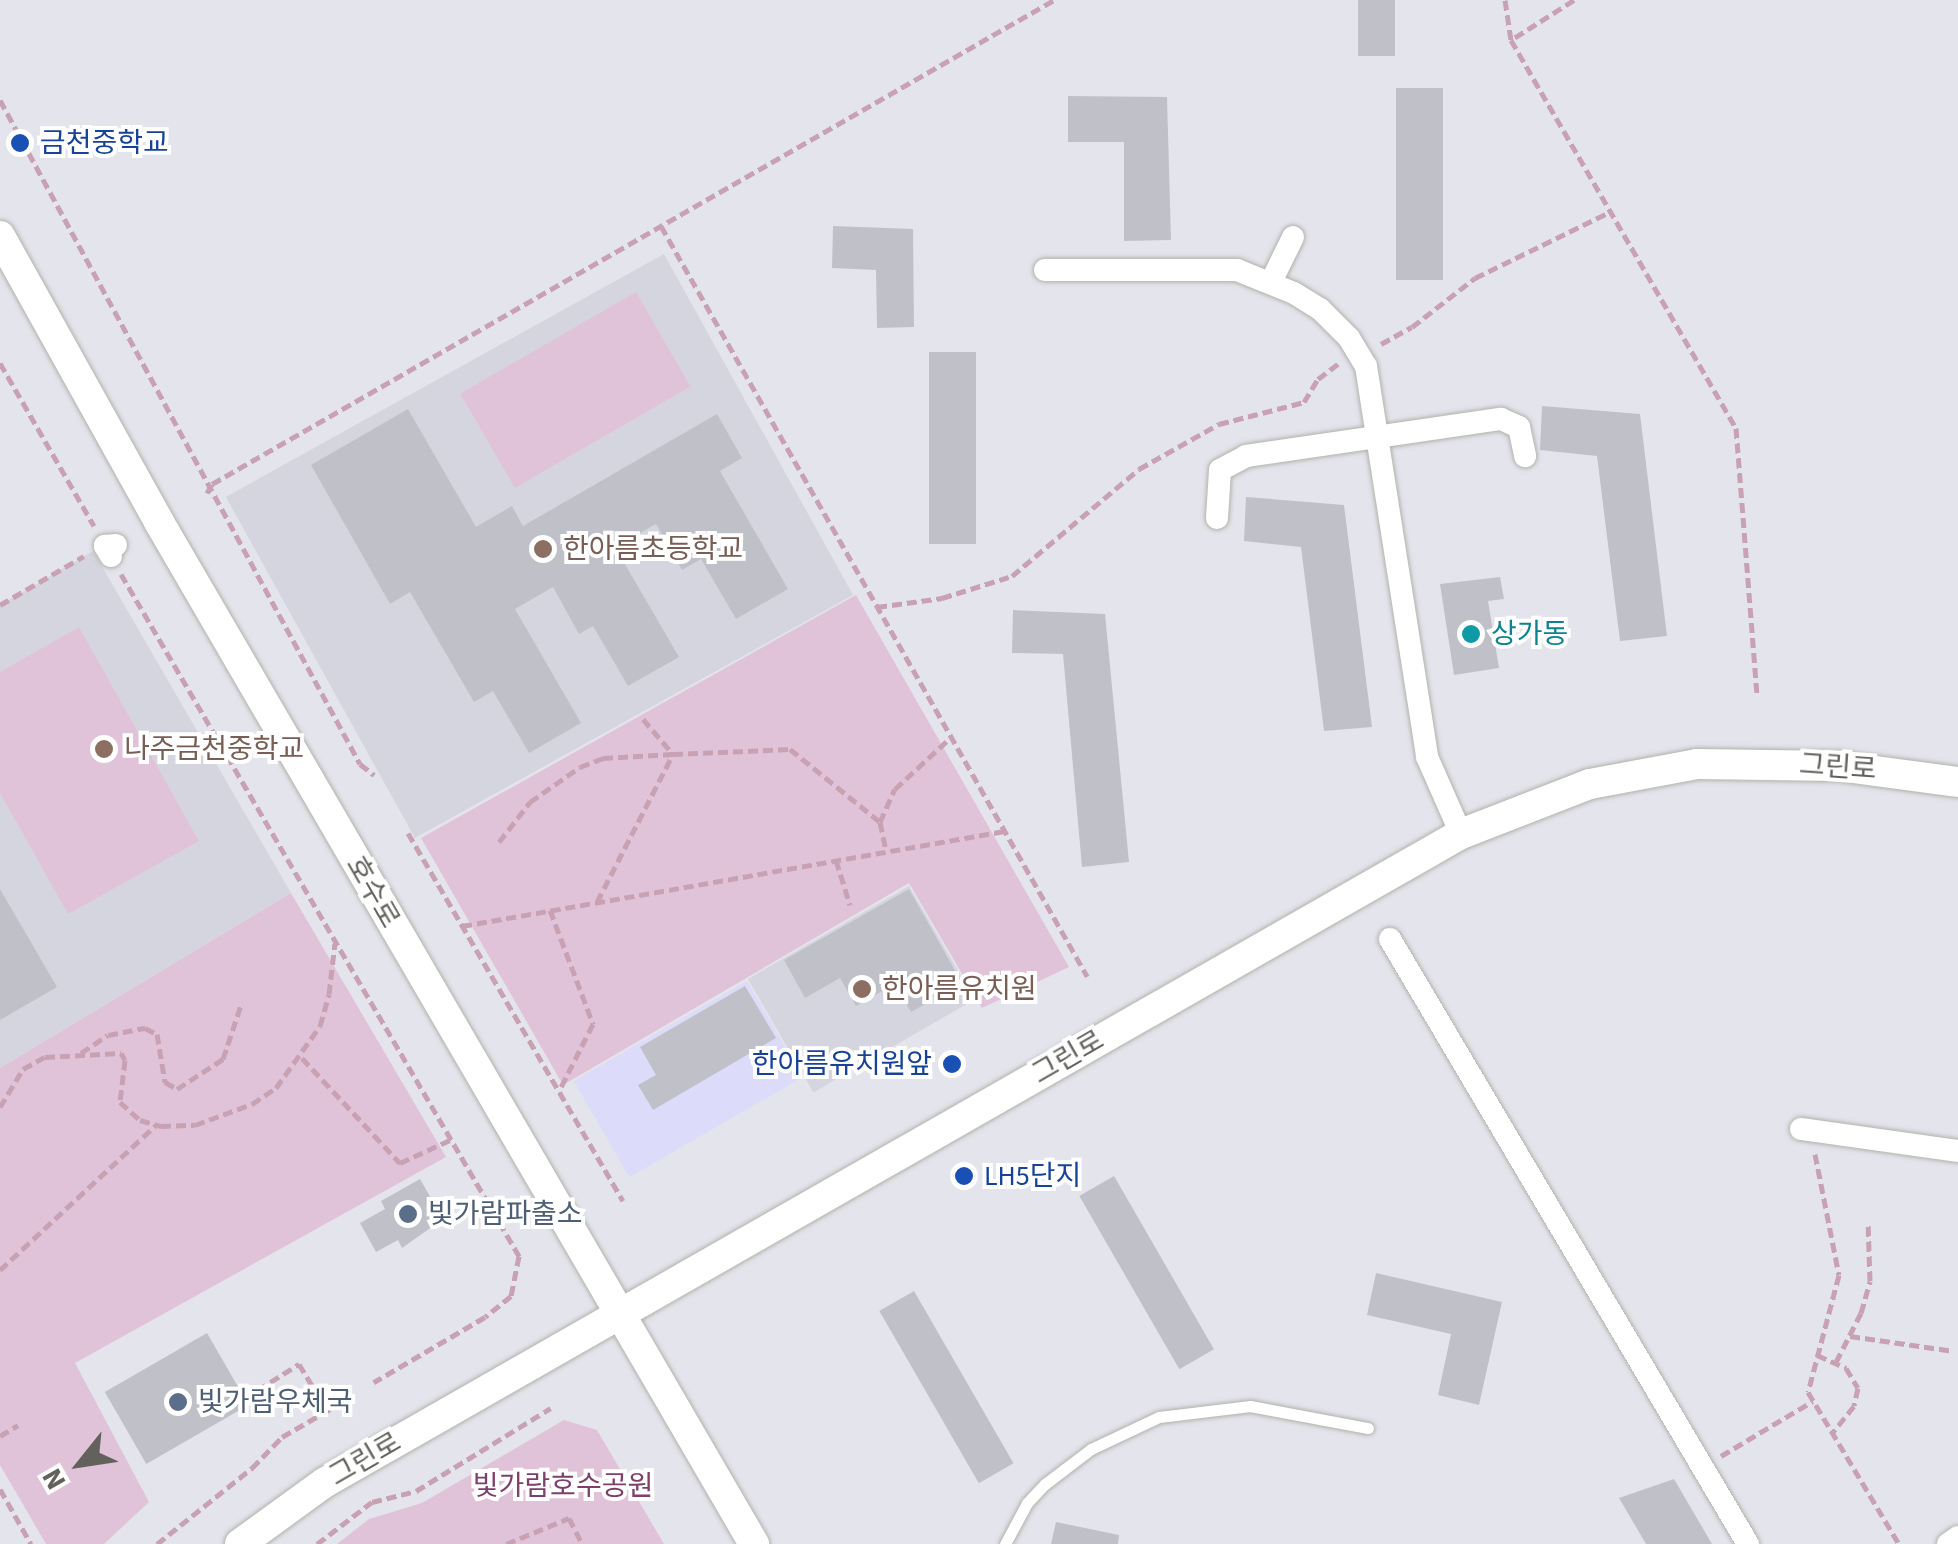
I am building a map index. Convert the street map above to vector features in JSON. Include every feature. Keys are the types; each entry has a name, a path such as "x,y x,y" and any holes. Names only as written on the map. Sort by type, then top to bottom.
{"street":[{"name":"호수로","path":"0,236 168,539 754,1544"},
{"path":"1271,282 1293,237"},
{"path":"1045,270 1237,270 1271,282 1320,310 1357,352 1366,366 1427,757 1460,834"},
{"path":"1217,518 1220,470 1246,456 1501,419 1518,427 1525,456"},
{"name":"그린로","path":"240,1544 324,1483 1460,834 1590,784 1697,764 1838,766 1958,782"},
{"path":"1390,939 1748,1544"},
{"path":"1807,1130 1958,1152"},
{"path":"1948,1544 1958,1538"}],"lane":[{"path":"1005,1544 1027,1503 1057,1474 1091,1449 1159,1418 1250,1406 1368,1428"}],"path":[{"path":"208,492 212,484 1054,0"},
{"path":"1504,0 1512,40 1736,428 1757,694"},
{"path":"1512,40 1574,0"},
{"path":"0,100 154,378 208,492 360,764 374,775"},
{"path":"877,608 942,598 1012,576 1139,468 1219,424 1304,402 1318,378 1357,352 1396,338 1492,268 1610,212"},
{"path":"660,225 1088,976"},
{"path":"0,363 519,1256 510,1296 485,1316 374,1382"},
{"path":"0,605 111,549"},
{"path":"643,719 673,754"},
{"path":"886,851 880,822 895,789 951,737"},
{"path":"499,842 530,802 580,767 604,758 673,754 790,749 880,822"},
{"path":"597,902 673,754"},
{"path":"462,926 1005,831"},
{"path":"408,833 623,1201"},
{"path":"836,860 850,905"},
{"path":"550,910 594,1024 559,1092"},
{"path":"0,1107 23,1069 45,1057 121,1052 125,1060 120,1102 127,1113 156,1124 196,1125 222,1118 276,1088 302,1058 320,1026 329,994 335,943"},
{"path":"79,1055 108,1035 145,1028 157,1034 165,1082 177,1089 222,1059 242,1002"},
{"path":"302,1058 400,1163 450,1140"},
{"path":"0,1270 156,1124"},
{"path":"1807,1130 1839,1275 1808,1392 1899,1544"},
{"path":"1836,1362 1870,1281 1868,1222"},
{"path":"1850,1336 1954,1351"},
{"path":"1818,1355 1846,1368 1858,1388 1854,1406 1832,1433"},
{"path":"157,1544 252,1468 282,1437 330,1408 299,1364 244,1398"},
{"path":"1703,1467 1813,1401"},
{"path":"316,1544 372,1502 416,1491 551,1408"},
{"path":"0,1436 18,1425"},
{"path":"0,1489 32,1544"},
{"path":"506,1544 569,1518 582,1544"}],"shaded area":[{"name":"한아름초등학교","path":"664,254 853,595 415,838 226,497"},
{"name":"나주금천중학교","path":"93,551 291,893 0,1068 0,605"},
{"name":"한아름유치원","path":"909,886 974,999 813,1092 748,979"},
{"path":"747,981 803,1077 629,1177 574,1081"}],"green space":[{"path":"636,292 690,386 515,488 460,394"},
{"path":"856,595 1069,967 982,1008 909,883 563,1085 421,838"},
{"path":"79,627 199,841 68,914 0,793 0,672"},
{"path":"291,893 446,1157 75,1363 149,1502 104,1544 46,1544 0,1465 0,1068"},
{"name":"빛가람호수공원","path":"564,1420 597,1430 664,1544 337,1544 369,1519 422,1503"}],"building":[{"path":"1358,0 1395,0 1395,56 1358,56"},
{"path":"1396,88 1443,88 1443,280 1396,280"},
{"path":"1068,96 1167,97 1171,240 1124,241 1124,142 1068,142"},
{"path":"833,226 913,229 914,327 877,328 876,270 832,268"},
{"path":"929,352 976,352 976,544 929,544"},
{"path":"1542,406 1640,414 1667,636 1620,641 1597,456 1540,450"},
{"path":"408,409 476,527 512,506 523,526 717,414 742,458 720,471 788,589 736,619 701,559 682,570 656,524 615,547 679,657 628,686 593,626 579,634 553,587 515,609 581,723 529,753 493,691 474,702 410,592 390,604 311,465"},
{"path":"1246,497 1344,505 1372,727 1324,731 1301,547 1244,541"},
{"name":"상가동","path":"1500,577 1504,599 1488,601 1499,668 1454,675 1440,584"},
{"path":"1013,610 1105,614 1129,862 1082,867 1063,654 1012,653"},
{"path":"0,889 57,987 0,1020"},
{"path":"909,889 962,983 911,1012 895,984 856,1006 840,978 805,998 784,960"},
{"path":"745,986 776,1038 653,1110 638,1085 656,1075 640,1047"},
{"path":"1114,1176 1214,1349 1179,1369 1079,1196"},
{"name":"빛가람파출소","path":"420,1179 443,1219 402,1248 398,1240 376,1252 360,1223 385,1209 381,1201"},
{"path":"1376,1273 1502,1302 1479,1405 1438,1395 1451,1334 1367,1315"},
{"path":"914,1291 1014,1463 979,1483 879,1311"},
{"name":"빛가람우체국","path":"207,1333 248,1405 146,1464 105,1392"},
{"path":"1674,1479 1712,1544 1646,1544 1619,1498"},
{"path":"1056,1522 1119,1535 1118,1544 1051,1544"}],"place":[{"name":"금천중학교","path":"20,143"},
{"name":"한아름초등학교","path":"543,549"},
{"name":"상가동","path":"1471,634"},
{"name":"나주금천중학교","path":"104,749"},
{"name":"한아름유치원","path":"862,989"},
{"name":"한아름유치원앞","path":"952,1064"},
{"name":"LH5단지","path":"964,1176"},
{"name":"빛가람파출소","path":"408,1214"},
{"name":"빛가람우체국","path":"178,1402"}]}
